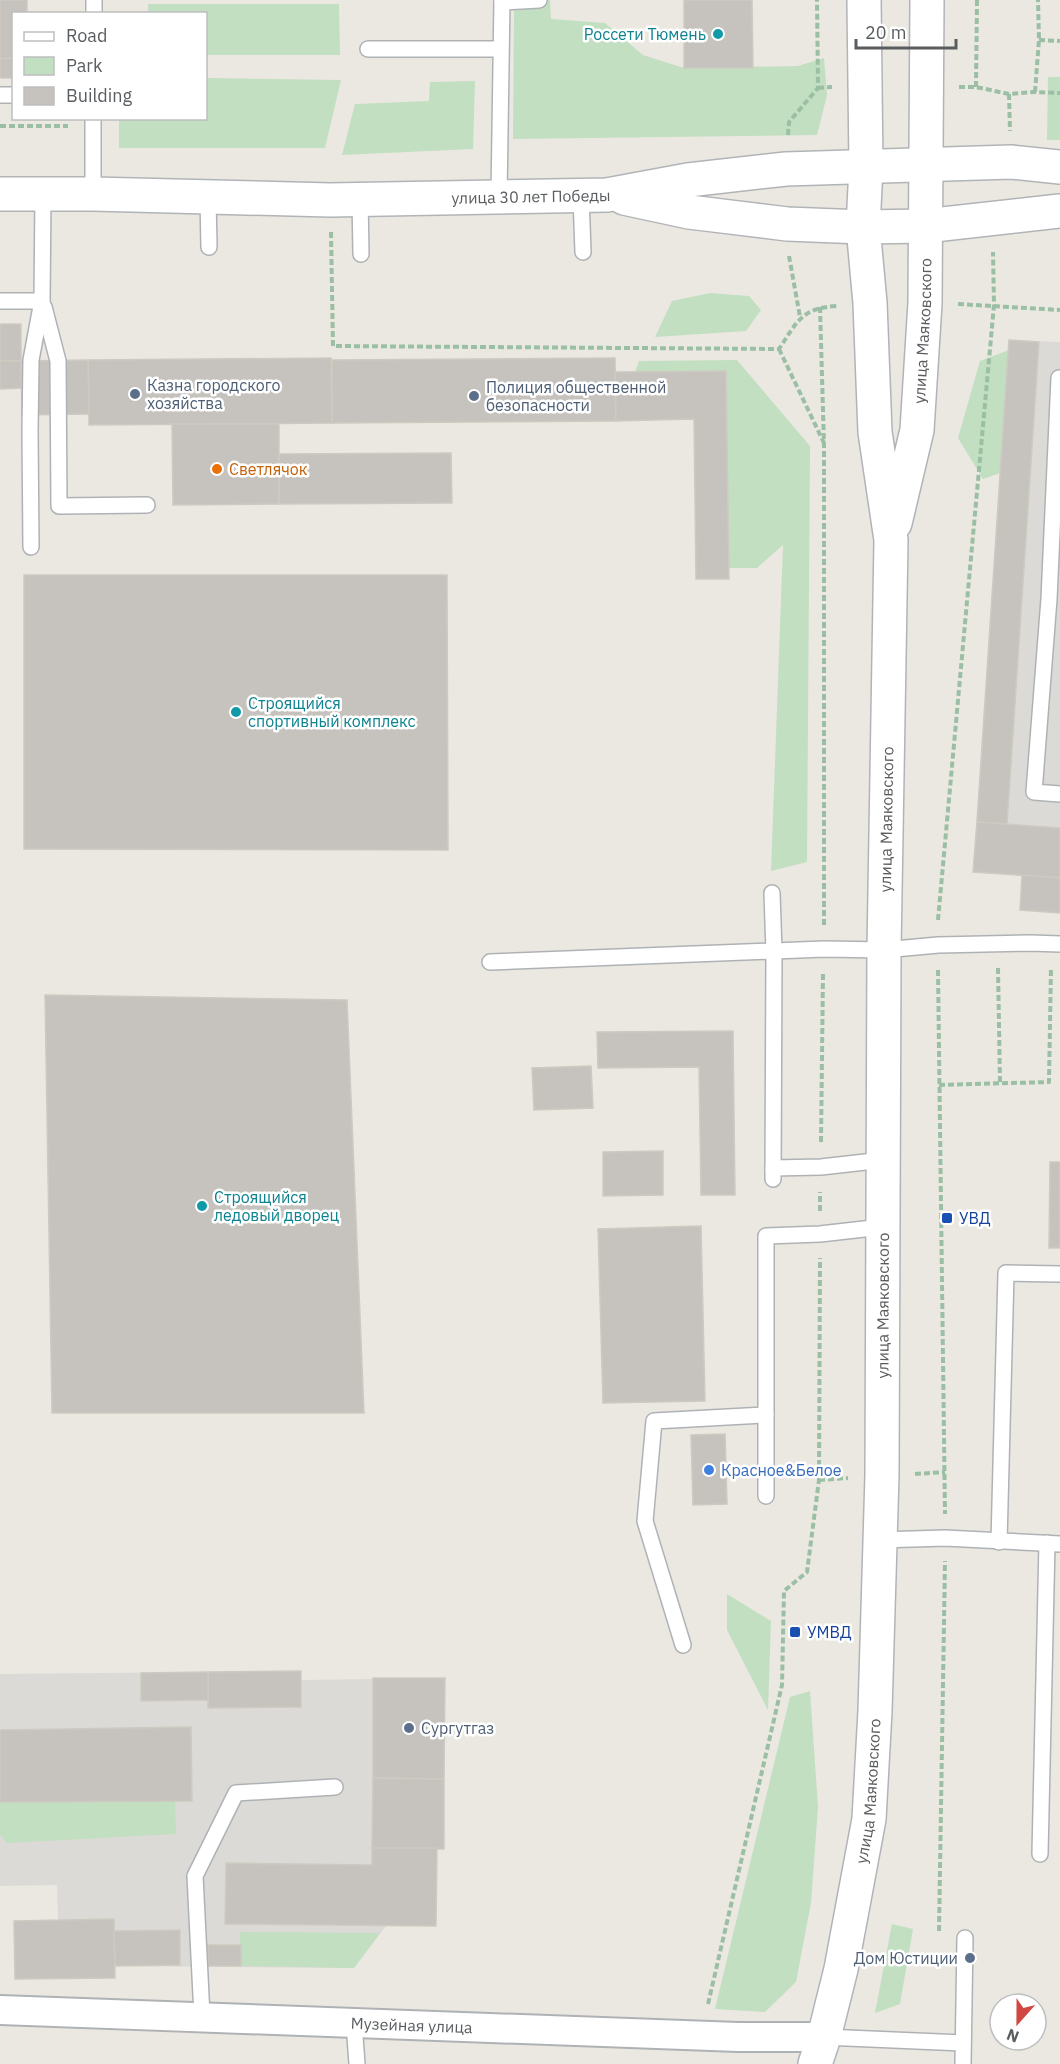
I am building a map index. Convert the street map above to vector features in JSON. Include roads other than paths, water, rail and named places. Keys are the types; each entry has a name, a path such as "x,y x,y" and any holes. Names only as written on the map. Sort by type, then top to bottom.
{"main road":[{"name":"улица Маяковского","path":"820,2051 841,1969 868,1819 875,1711 882,1475 884,950 891,540 875,432 870,303 863,227 866,167 864,0"},
{"name":"улица Маяковского","path":"891,540 917,430 925,303 927,0"},
{"name":"улица 30 лет Победы","path":"0,194 345,200 594,195 688,180 786,169 1011,162 1060,166"},
{"path":"594,195 744,219 788,224 863,227 926,226 1060,211"}],"street":[{"name":"Музейная улица","path":"0,2010 738,2037 820,2051"}],"lane":[{"path":"499,197 502,1 538,0"},
{"path":"368,50 500,49"},
{"path":"93,123 93,194"},
{"path":"31,547 31,360 42,302 43,195"},
{"path":"583,252 594,195"},
{"path":"208,198 209,247"},
{"path":"345,200 361,254"},
{"path":"0,301 42,302"},
{"path":"42,302 58,361 59,506 147,505"},
{"path":"1060,378 1054,599 1034,792 1060,794"},
{"path":"772,893 773,1173 883,1160"},
{"path":"490,962 824,949 884,950 938,945 1055,944"},
{"path":"766,1496 766,1236 820,1234 882,1227"},
{"path":"999,1542 1006,1273 1060,1274"},
{"path":"683,1645 645,1521 654,1421 766,1415"},
{"path":"879,1539 945,1538 1053,1544 1040,1854"},
{"path":"202,2016 195,1876 236,1793 335,1787"},
{"path":"963,2064 965,1938"},
{"path":"354,2023 357,2064"},
{"path":"820,2051 963,2043"}],"place":[{"name":"Россети Тюмень","path":"718,34"},
{"name":"Казна городского хозяйства","path":"135,394"},
{"name":"Полиция общественной безопасности","path":"474,396"},
{"name":"Светлячок","path":"217,469"},
{"name":"Строящийся спортивный комплекс","path":"236,712"},
{"name":"Строящийся ледовый дворец","path":"202,1206"},
{"name":"УВД","path":"947,1218"},
{"name":"Красное&Белое","path":"709,1470"},
{"name":"УМВД","path":"795,1632"},
{"name":"Сургутгаз","path":"409,1728"},
{"name":"Дом Юстиции","path":"970,1958"}]}
